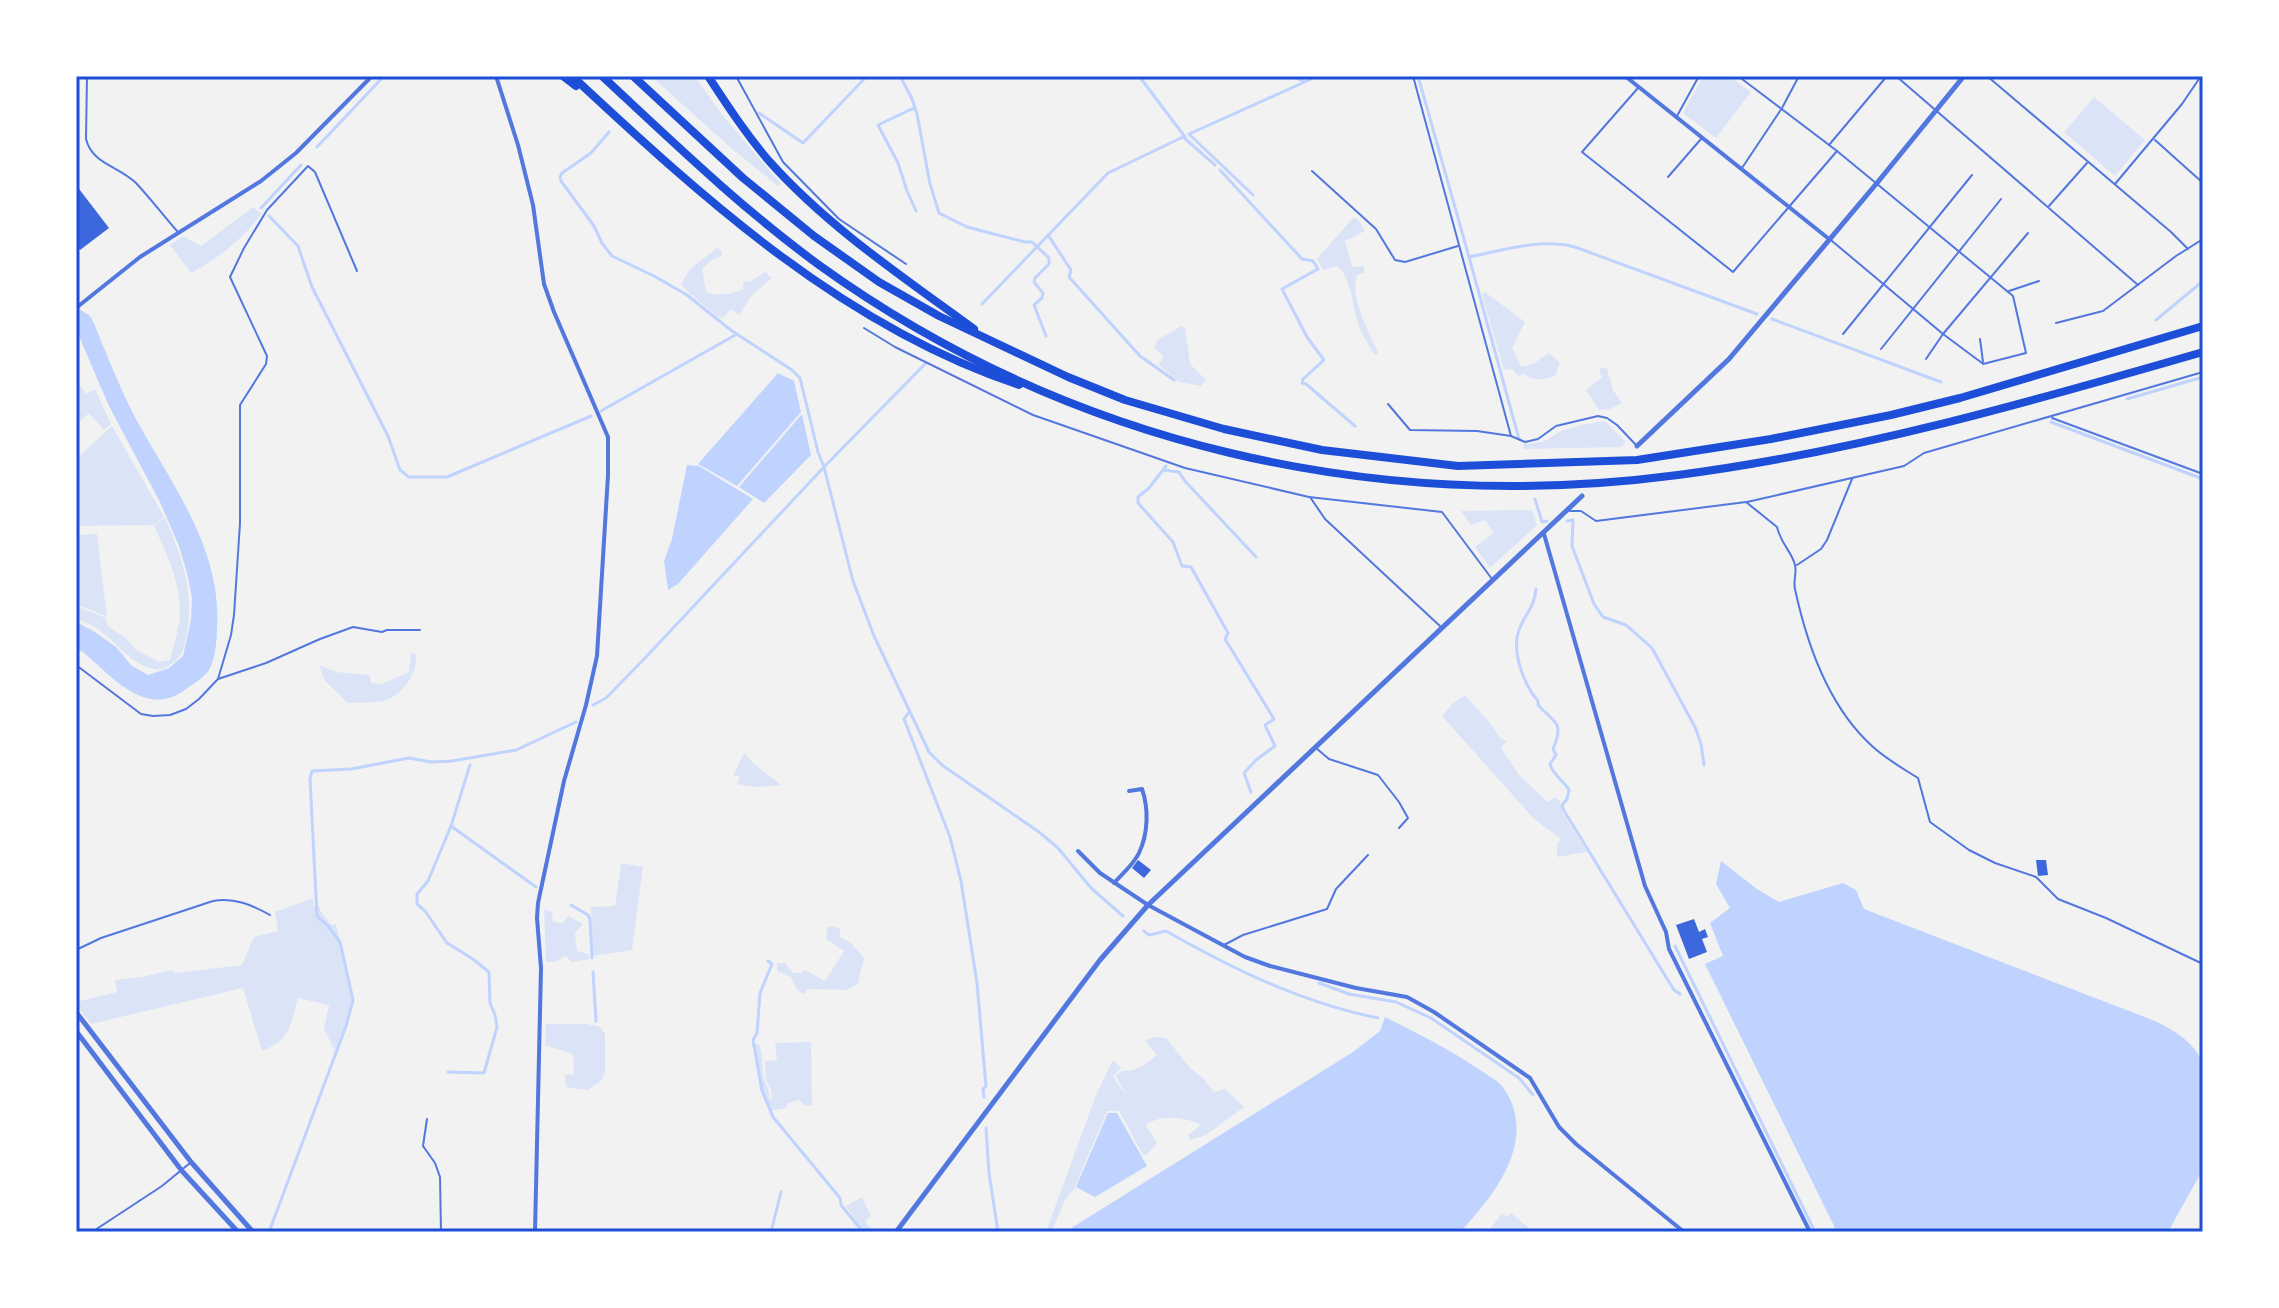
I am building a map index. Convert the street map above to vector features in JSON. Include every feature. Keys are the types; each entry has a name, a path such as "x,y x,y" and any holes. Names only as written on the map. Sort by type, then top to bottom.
{"highway":[{"path":"563,76 612,113"},
{"path":"572,76 675,172 745,229 841,297 912,340 980,371 1175,440 1307,470 1424,484 1529,487 1674,476 1841,448 1954,421 2203,352"},
{"path":"602,76 752,212 818,264 928,335 1058,398"},
{"path":"633,76 743,178 814,236 879,282 939,316 1068,377 1125,400 1224,429 1322,450 1458,466 1637,460 1771,439 1891,415 1960,398 2203,326"},
{"path":"710,78 731,113 802,195 878,259 994,343"}],"street":[{"path":"76,308 127,266 261,181 372,76"},
{"path":"496,76 533,205 544,284 608,437 597,656 564,781 538,903 541,968 535,1232"},
{"path":"1625,76 1829,239"},
{"path":"1637,446 1729,359 1964,76"},
{"path":"896,1232 1100,960 1148,905 1582,496"},
{"path":"1544,534 1645,886 1666,932 1669,949 1810,1232"},
{"path":"1114,883 1139,855 1147,823 1147,801 1142,789 1129,791"},
{"path":"1078,851 1100,873 1148,905 1245,957 1356,988 1407,997 1434,1012 1530,1078 1559,1127 1684,1232"},
{"path":"76,1012 191,1162 253,1232"},
{"path":"76,1031 182,1171 238,1232"}],"lane":[{"path":"87,76 88,148 94,157 134,181 178,232"},
{"path":"736,76 783,162 839,219 906,264"},
{"path":"1413,76 1511,436"},
{"path":"1676,117 1699,76"},
{"path":"1738,76 1837,151 2013,296 2026,353 1983,364"},
{"path":"1742,169 1799,76"},
{"path":"1829,145 1887,76"},
{"path":"1896,76 2138,285"},
{"path":"1987,76 2188,249"},
{"path":"2114,185 2182,104 2201,76"},
{"path":"1638,87 1582,152 1733,272 1837,151"},
{"path":"1668,177 1701,138"},
{"path":"2154,139 2202,181"},
{"path":"2049,206 2088,162"},
{"path":"76,665 141,714 153,716 170,715 186,709 218,679 234,615 240,523 240,405 266,364 267,356 230,277 267,210 308,166 315,172 357,271"},
{"path":"1312,171 1376,229 1395,260 1405,262 1459,246"},
{"path":"1843,334 1972,175"},
{"path":"1881,349 2001,199"},
{"path":"1926,359 1943,334 2028,233"},
{"path":"1829,239 1983,364"},
{"path":"2056,323 2103,311 2203,239"},
{"path":"2008,292 2039,281"},
{"path":"864,328 895,347 1033,415 1185,468 1309,497 1442,512 1493,580"},
{"path":"1980,339 1983,364"},
{"path":"1568,510 1581,511 1596,521 1746,502 1904,466 1924,453 2203,372"},
{"path":"1388,404 1410,430 1477,431 1511,436 1525,442 1538,439 1556,426 1598,416 1617,425 1637,446"},
{"path":"2051,417 2203,474"},
{"path":"1796,566 1821,549 1827,540 1853,478"},
{"path":"1309,497 1325,519 1442,628"},
{"path":"1746,502 1777,527 1780,539 1796,566 1793,584 1798,604 1828,689 1869,744 1918,778 1930,822 1969,850 2036,877 2058,899 2203,964"},
{"path":"218,679 353,627 382,632 420,630"},
{"path":"1316,748 1329,759 1378,775 1408,818 1399,828"},
{"path":"1223,946 1243,935 1327,909 1336,889 1368,855"},
{"path":"76,950 101,938 213,901 236,900 270,915"},
{"path":"427,1119 423,1146 440,1177 441,1232"},
{"path":"92,1232 191,1162"}],"shaded area":[{"path":"651,76 694,76 781,184 778,186 731,148"},
{"path":"1703,76 1729,76 1751,92 1716,138 1683,113"},
{"path":"2094,97 2145,140 2115,176 2064,132"},
{"path":"253,207 262,214 247,232 191,273 170,245 183,236 201,246"},
{"path":"1354,217 1365,231 1345,241 1352,267 1364,266 1364,273 1357,275 1356,295 1378,353 1375,355 1364,338 1342,271 1337,266 1323,270 1317,259"},
{"path":"717,248 722,251 722,256 702,269 706,292 720,295 739,291 743,289 743,282 751,281 765,272 772,278 752,295 739,315 731,309 723,318 718,317 681,284 690,269"},
{"path":"1485,292 1525,322 1512,348 1521,367 1533,364 1549,353 1560,363 1555,376 1536,379 1524,374 1518,376 1512,369 1504,370 1482,295"},
{"path":"1181,326 1185,328 1190,364 1206,380 1201,386 1179,382 1159,365 1163,356 1154,347 1158,340"},
{"path":"1601,367 1607,369 1613,390 1622,403 1599,410 1586,390 1602,377"},
{"path":"76,380 86,394 95,389 111,424 104,430 89,413 76,425"},
{"path":"1605,421 1626,442 1621,447 1524,449 1523,444 1543,442 1561,431"},
{"path":"112,426 164,517 154,525 76,526 76,459"},
{"path":"1532,510 1537,525 1490,568 1475,547 1494,533 1485,520 1471,525 1461,511"},
{"path":"165,518 186,577 189,623 180,655 168,666 157,669 137,662 101,631 76,619 76,606 106,618 108,626 127,639 135,649 159,662 170,660 180,611 174,573 154,526"},
{"path":"97,534 107,617 76,604 76,535"},
{"path":"411,653 416,654 416,661 409,681 393,697 378,702 348,703 325,681 319,665 336,672 370,675 371,683 382,684 409,672"},
{"path":"1465,695 1501,739 1507,741 1501,748 1520,776 1548,802 1556,797 1560,802 1563,813 1587,852 1557,857 1557,844 1561,839 1534,819 1442,716"},
{"path":"744,753 781,785 757,787 737,784 740,777 733,775"},
{"path":"621,863 643,867 632,950 593,956 591,907 615,906"},
{"path":"313,898 314,907 320,906 331,925 336,924 351,990 351,1012 335,1051 324,1029 329,1005 298,998 284,1037 262,1051 243,988 91,1024 76,1005 76,1002 117,992 115,980 171,970 175,973 242,965 254,937 278,931 275,912"},
{"path":"544,909 552,912 553,922 563,923 568,916 583,924 575,933 577,951 588,954 590,959 571,962 566,956 546,962"},
{"path":"828,926 840,928 840,937 851,943 864,958 858,984 847,990 809,989 803,994 791,977 777,971 777,963 785,963 793,973 805,970 825,981 844,951 826,939"},
{"path":"546,1024 600,1027 605,1034 605,1073 601,1081 588,1090 566,1087 565,1075 574,1074 573,1054 545,1045"},
{"path":"1153,1037 1166,1038 1190,1068 1203,1078 1213,1091 1209,1093 1225,1089 1244,1107 1206,1135 1190,1140 1188,1135 1201,1125 1188,1120 1158,1119 1146,1125 1157,1143 1147,1155 1143,1155 1119,1111 1107,1111 1074,1189 1065,1200 1052,1231 1046,1232 1096,1095 1113,1060 1121,1068 1113,1076 1128,1094 1116,1076 1122,1071 1141,1067 1157,1055 1145,1041"},
{"path":"811,1042 812,1106 799,1100 788,1103 786,1108 769,1111 760,1090 753,1044 759,1044 769,1098 774,1101 766,1079 765,1061 777,1060 775,1043"},
{"path":"862,1197 871,1216 865,1222 873,1232 864,1232 846,1206"},
{"path":"1502,1213 1507,1217 1511,1213 1534,1232 1488,1232"}],"water":[{"path":"76,307 93,321 131,409 192,520 212,572 217,628 213,661 205,675 171,697 157,700 130,691 76,649 76,622 116,647 132,666 148,675 169,668 183,656 192,598 179,546 160,502 110,408 76,329"},
{"path":"778,373 794,381 801,412 737,486 698,464"},
{"path":"802,414 811,455 764,503 739,487"},
{"path":"687,465 699,466 753,499 678,584 668,590 664,561 672,539"},
{"path":"1721,861 1779,902 1843,883 1856,890 1864,909 2155,1021 2183,1038 2203,1063 2203,1169 2168,1232 1837,1232 1705,964 1723,956 1710,923 1730,908 1716,884"},
{"path":"1385,1017 1443,1047 1494,1079 1513,1105 1517,1125 1509,1164 1487,1200 1460,1232 1065,1232 1353,1052 1380,1031"},
{"path":"1108,1113 1117,1113 1147,1166 1095,1197 1076,1187"}],"building":[{"path":"76,185 109,228 80,250 76,245"},
{"path":"1138,860 1151,870 1144,878 1132,868"},
{"path":"2036,860 2046,860 2048,875 2038,876"},
{"path":"1694,919 1699,932 1705,929 1708,937 1702,939 1707,952 1689,959 1676,925"}],"waterway":[{"path":"317,147 384,76"},
{"path":"759,113 803,143 867,76"},
{"path":"900,76 917,114 930,184 939,213 967,227 1032,242 1049,258 1049,264 1034,282 1043,293 1034,305 1046,336"},
{"path":"1139,76 1185,137"},
{"path":"1293,76 1304,82"},
{"path":"1253,195 1189,134 1318,76"},
{"path":"1418,76 1469,257"},
{"path":"914,108 878,125 898,163 916,211"},
{"path":"593,705 606,698 645,658 824,467 800,378 687,295 612,256 561,181 562,173 591,153 609,132"},
{"path":"982,304 1108,173 1183,137 1215,165"},
{"path":"261,208 301,165"},
{"path":"1220,170 1302,259 1313,261 1318,269 1282,289 1307,337 1324,360 1302,383 1355,426"},
{"path":"269,216 298,246 312,287 388,436 400,470 409,477 447,477 591,416"},
{"path":"1048,235 1071,270 1069,277 1140,356 1174,380"},
{"path":"1519,439 1469,257 1535,244 1575,247 1757,314"},
{"path":"2156,320 2203,281"},
{"path":"1772,319 1941,382"},
{"path":"601,411 737,334"},
{"path":"925,364 824,467 853,581 874,636 929,752 942,765 1058,848 1091,888 1123,916"},
{"path":"2127,399 2203,377"},
{"path":"2051,422 2203,479"},
{"path":"1166,466 1138,497 1138,503 1173,542 1182,566 1191,567 1228,633 1225,639 1274,719 1265,725 1275,746 1244,773 1251,792"},
{"path":"1164,470 1179,472 1256,557"},
{"path":"1535,499 1542,522 1547,521"},
{"path":"1567,521 1573,520 1572,546 1594,604 1603,617 1626,625 1652,648 1695,727 1704,765"},
{"path":"1536,589 1519,630 1518,657 1538,705 1558,728 1553,749 1556,755 1550,764 1569,790 1563,809 1674,990 1680,994"},
{"path":"909,712 904,719 950,837 961,881 977,983 986,1086 983,1089 984,1097"},
{"path":"269,1232 353,1000 340,942 317,916 312,771 351,769 409,758 431,762 452,761 516,750 576,722"},
{"path":"470,765 451,826 536,887"},
{"path":"448,1072 484,1073 497,1027 490,1003 489,972 447,943 417,904 417,894 428,881 451,826"},
{"path":"571,905 590,919 592,958"},
{"path":"1144,931 1149,935 1166,931 1217,959 1295,994 1378,1018"},
{"path":"1675,946 1815,1232"},
{"path":"768,961 772,964 760,993 757,1033 753,1040 762,1090 773,1117 840,1198 841,1205 863,1232"},
{"path":"593,972 596,1021"},
{"path":"1319,983 1349,994 1396,1002 1431,1018 1519,1078 1533,1095"},
{"path":"986,1128 998,1232"},
{"path":"771,1232 781,1192"}]}
